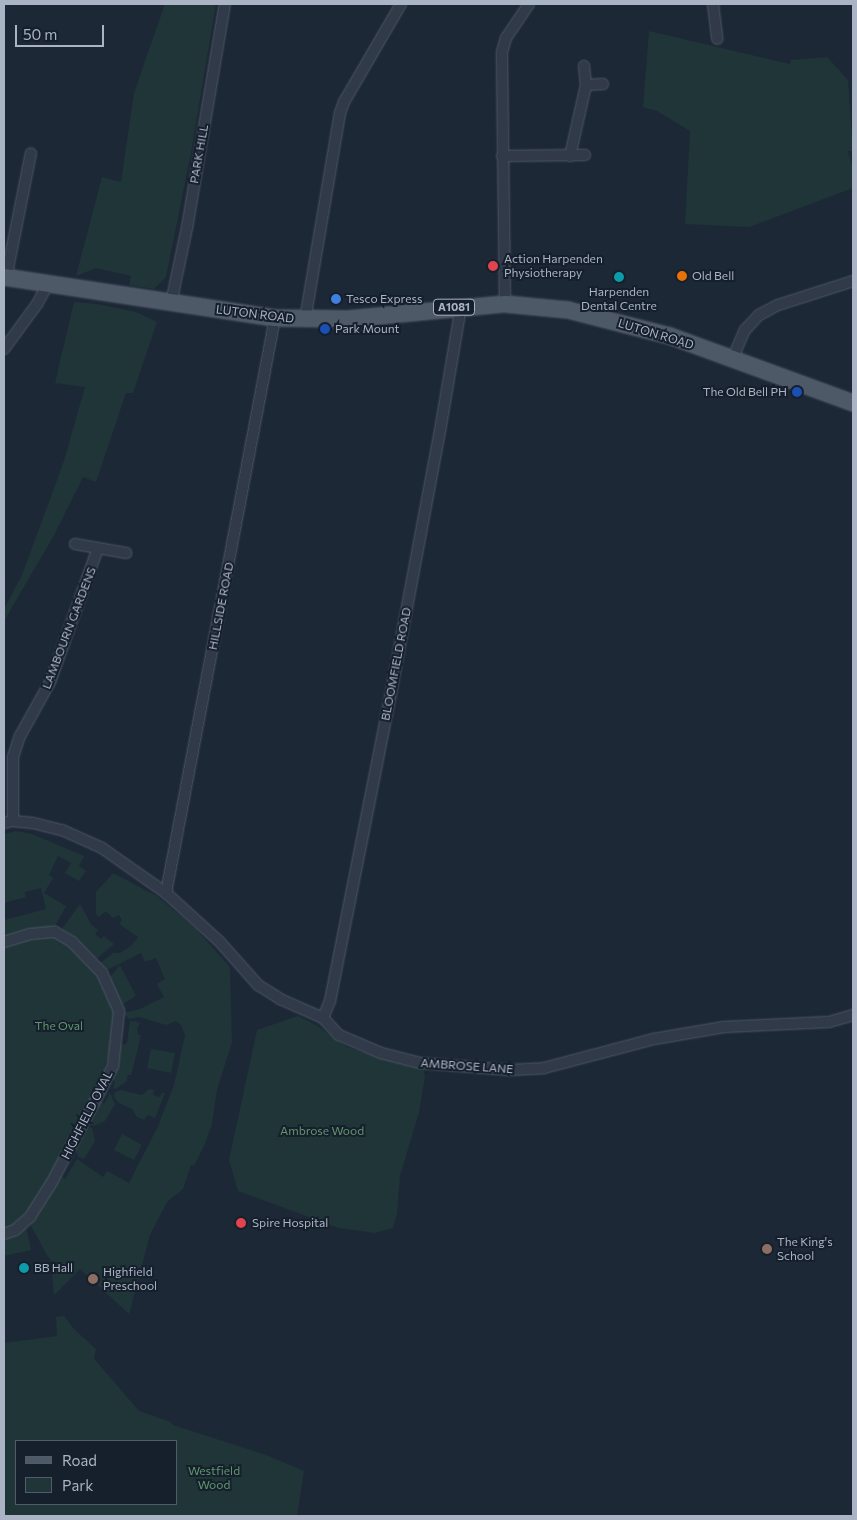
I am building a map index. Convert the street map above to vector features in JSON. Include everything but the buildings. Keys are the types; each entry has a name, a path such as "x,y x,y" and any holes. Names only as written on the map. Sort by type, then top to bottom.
{"main road":[{"name":"LUTON ROAD","path":"5,278 275,318 305,320 348,319 505,304 568,310 670,336 853,403"}],"street":[{"name":"PARK HILL","path":"171,303 187,228 224,4"},
{"path":"305,320 340,113 344,102 400,4"},
{"path":"505,304 502,52 506,38 529,4"},
{"path":"713,4 717,39"},
{"path":"570,156 586,85 584,66"},
{"path":"586,85 603,84"},
{"path":"5,278 31,153"},
{"path":"502,156 584,155"},
{"path":"732,360 745,330 759,315 778,305 853,281"},
{"path":"4,349 48,284"},
{"name":"BLOOMFIELD ROAD","path":"323,1018 330,1001 393,682 443,415 459,319 459,307"},
{"name":"HILLSIDE ROAD","path":"166,893 275,318"},
{"name":"LAMBOURN GARDENS","path":"75,544 126,553"},
{"name":"LAMBOURN GARDENS","path":"8,822 13,757 17,743 50,682 98,548"},
{"name":"AMBROSE LANE","path":"8,822 62,830 102,848 166,893 219,941 258,985 280,999 323,1018 339,1035 380,1052 430,1065 510,1070 554,1066 654,1039 724,1027 829,1022 853,1016"},
{"name":"HIGHFIELD OVAL","path":"4,942 30,934 55,932 72,942 102,973 120,1011 113,1066 52,1182 26,1220 15,1230 4,1234"}],"green space":[{"path":"165,4 216,4 191,153 166,277 154,289 129,285 131,276 96,268 76,276 102,177 121,182 134,93"},
{"path":"649,31 790,64 791,60 827,57 848,80 853,151 848,151 853,169 853,188 749,227 685,224 690,131 657,111 643,107"},
{"path":"74,302 97,304 136,312 157,322 133,393 126,393 96,482 83,477 53,537 4,621 4,609 22,575 64,461 85,387 55,383"},
{"path":"16,831 32,834 84,856 79,866 86,871 79,881 65,873 71,863 58,856 49,875 53,878 44,893 66,906 54,928 35,929 4,938 4,920 46,909 41,888 25,892 26,897 4,903 4,834"},
{"path":"113,873 157,896 196,929 230,967 232,1042 217,1090 212,1124 194,1166 191,1165 183,1189 167,1202 150,1235 129,1314 80,1269 54,1295 53,1261 47,1255 29,1222 60,1175 65,1179 77,1159 103,1177 107,1171 129,1183 158,1126 174,1085 185,1035 181,1025 176,1021 166,1025 139,1017 129,1019 123,1013 140,1009 164,997 157,984 165,979 156,958 145,962 141,953 107,970 100,963 113,953 120,953 131,946 138,937 119,924 122,920 119,915 113,918 106,911 99,917 96,914 96,892"},
{"path":"80,904 91,924 98,930 95,934 101,939 104,936 114,944 96,959 75,937 62,929"},
{"name":"The Oval","path":"28,936 51,936 67,943 99,973 115,1009 113,1040 100,1083 55,1169 29,1210 14,1226 4,1231 4,947"},
{"path":"120,965 136,996 120,1006 108,980"},
{"name":"Ambrose Wood","path":"298,1016 316,1025 347,1047 411,1067 423,1068 425,1077 419,1112 400,1176 397,1214 393,1228 375,1233 339,1228 238,1191 229,1160 257,1030"},
{"path":"130,1021 140,1022 137,1029 138,1035 141,1035 131,1075 128,1075 126,1082 115,1089 113,1088 115,1082 111,1077 120,1046 127,1043"},
{"path":"151,1049 175,1053 171,1073 147,1068"},
{"path":"149,1089 154,1090 153,1095 160,1097 162,1093 165,1093 155,1118 148,1115 144,1120 137,1117 132,1109 119,1103 114,1097 115,1092 121,1090 142,1095"},
{"path":"110,1093 115,1104 105,1121 94,1126 87,1123 100,1101 104,1104"},
{"path":"86,1126 92,1128 95,1141 84,1159 78,1157 75,1147"},
{"path":"122,1134 142,1145 134,1160 114,1150"},
{"path":"26,1226 31,1250 4,1256 4,1238"},
{"name":"Westfield Wood","path":"64,1316 74,1329 96,1349 94,1358 96,1361 139,1411 171,1422 173,1425 266,1455 304,1471 297,1516 4,1516 4,1343 57,1336 56,1317"}],"place":[{"name":"Action Harpenden Physiotherapy","path":"493,266"},
{"name":"Old Bell","path":"682,276"},
{"name":"Harpenden Dental Centre","path":"619,277"},
{"name":"Tesco Express","path":"336,299"},
{"name":"Park Mount","path":"325,329"},
{"name":"The Old Bell PH","path":"797,392"},
{"name":"Spire Hospital","path":"241,1223"},
{"name":"The King's School","path":"767,1249"},
{"name":"BB Hall","path":"24,1268"},
{"name":"Highfield Preschool","path":"93,1279"}]}
